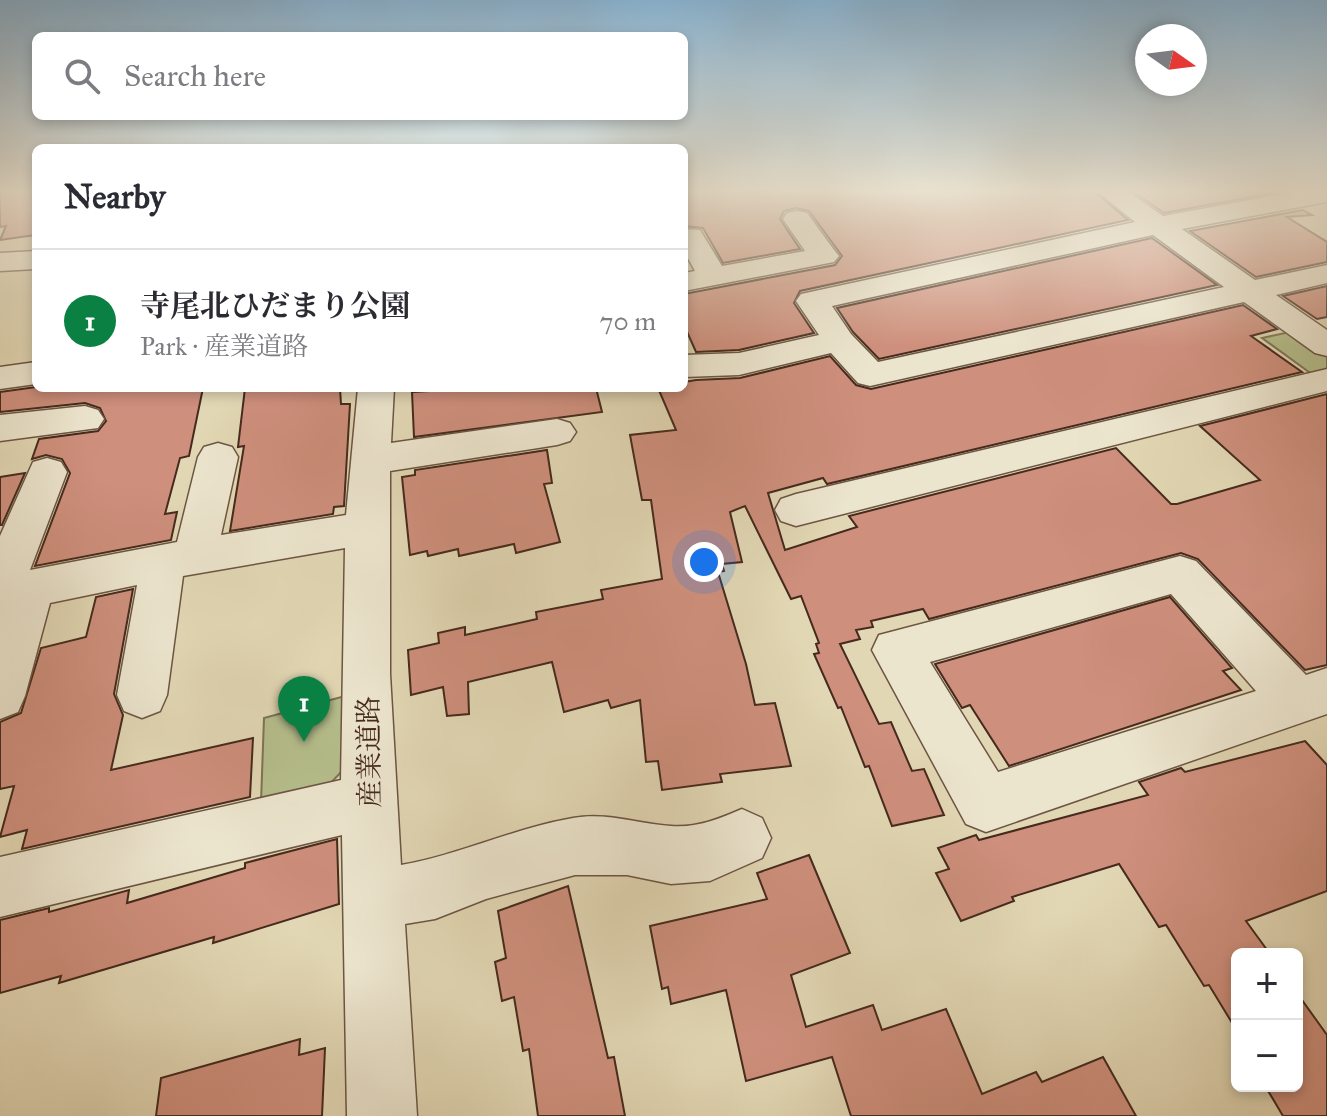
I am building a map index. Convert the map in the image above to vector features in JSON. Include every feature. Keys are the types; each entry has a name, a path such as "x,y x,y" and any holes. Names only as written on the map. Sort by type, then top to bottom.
{"street":[{"path":"694,243 714,278"},
{"path":"688,281 824,256 815,243"},
{"path":"1076,243 812,301 839,341 870,375 1327,274"},
{"path":"1184,243 1327,346"},
{"path":"0,262 32,260"},
{"path":"688,366 739,364 839,341"},
{"path":"0,378 32,374"},
{"path":"796,510 1327,380"},
{"name":"産業道路","path":"376,392 367,528 368,801 375,899 382,1116"},
{"path":"0,428 85,419"},
{"path":"371,460 557,432"},
{"path":"142,695 179,559 218,457"},
{"path":"0,696 10,592 47,472"},
{"path":"10,592 179,559 367,528"},
{"path":"1180,574 1312,696 986,804 896,650 1180,574"},
{"path":"0,887 368,801"},
{"path":"375,899 435,889 486,870 575,846 627,846 671,855 710,852 742,838"}],"green space":[{"path":"1290,332 1327,357 1327,371 1313,375 1262,338"},
{"path":"345,696 346,767 321,793 261,802 264,718"}],"building":[{"path":"712,243 796,243 800,249 723,263"},
{"path":"833,243 1021,243 800,291 794,303 814,333 739,350 696,352 688,334 688,293 835,265 842,256"},
{"path":"1129,243 1159,243 1217,285 879,359 853,332 837,308"},
{"path":"1207,243 1327,243 1327,262 1256,277"},
{"path":"1327,286 1327,317 1317,319 1283,296"},
{"path":"1243,305 1277,329 1251,336 1302,372 827,484 823,478 768,493 785,550 857,527 849,516 1116,448 1171,504 1177,504 1260,480 1200,426 1327,394 1327,665 1305,670 1198,559 1181,553 929,619 923,609 871,621 873,627 856,630 860,639 840,644 879,724 891,722 912,771 924,769 944,815 892,826 869,766 865,767 841,707 838,708 814,654 819,653 816,644 819,643 801,596 791,599 745,506 730,512 742,562 722,564 724,571 718,572 755,705 775,703 791,766 720,774 722,782 662,790 658,761 646,762 640,700 611,708 608,700 564,712 552,662 468,682 469,714 447,716 443,687 411,695 408,650 439,643 438,633 465,627 465,635 537,619 536,612 603,599 601,590 662,579 651,500 642,500 630,435 676,430 660,392 688,392 688,381 740,378 830,356 856,385 871,389"},
{"path":"32,388 32,392 202,392 189,456 180,458 165,514 177,512 171,540 35,566 70,473 62,459 46,455 32,459 39,439 98,431 106,421 100,408 85,403 0,412 0,392"},
{"path":"245,392 340,392 341,404 350,404 344,506 334,507 333,514 230,531 244,446 238,447"},
{"path":"412,392 597,392 602,412 414,437"},
{"path":"547,450 552,483 544,484 560,542 516,553 514,544 459,556 458,549 428,556 427,551 410,555 402,477 415,475 415,470"},
{"path":"25,473 2,525 0,525 0,477"},
{"path":"133,589 114,694 123,715 111,770 253,738 250,797 22,849 27,830 0,837 14,786 0,789 0,722 21,713 41,648 86,637 96,597"},
{"path":"1170,597 1232,668 1223,671 1241,690 1009,766 970,705 962,708 935,664"},
{"path":"1305,741 1327,765 1327,891 1246,921 1266,948 1231,948 1231,1021 1209,985 1204,986 1166,925 1159,927 1119,864 1012,897 1014,901 961,921 936,873 949,869 938,848 976,835 979,840 1148,795 1139,782 1181,768 1185,772"},
{"path":"337,839 339,904 213,943 214,937 59,983 61,976 0,993 0,920 49,908 49,912 129,890 127,903 245,868 245,863"},
{"path":"809,855 850,953 791,975 806,1027 873,1005 882,1030 946,1009 982,1094 1036,1072 1042,1082 1103,1057 1136,1116 851,1116 832,1057 746,1081 726,990 671,1004 668,987 662,989 650,926 767,899 757,873"},
{"path":"568,886 608,1058 614,1057 625,1116 538,1116 529,1049 523,1051 514,997 502,1001 495,962 506,958 498,911"},
{"path":"1303,1001 1327,1035 1327,1116 1283,1116 1269,1092 1303,1092"},
{"path":"300,1039 299,1055 325,1048 322,1116 156,1116 161,1078"}],"place":[{"name":"寺尾北ひだまり公園","path":"304,742"}]}
